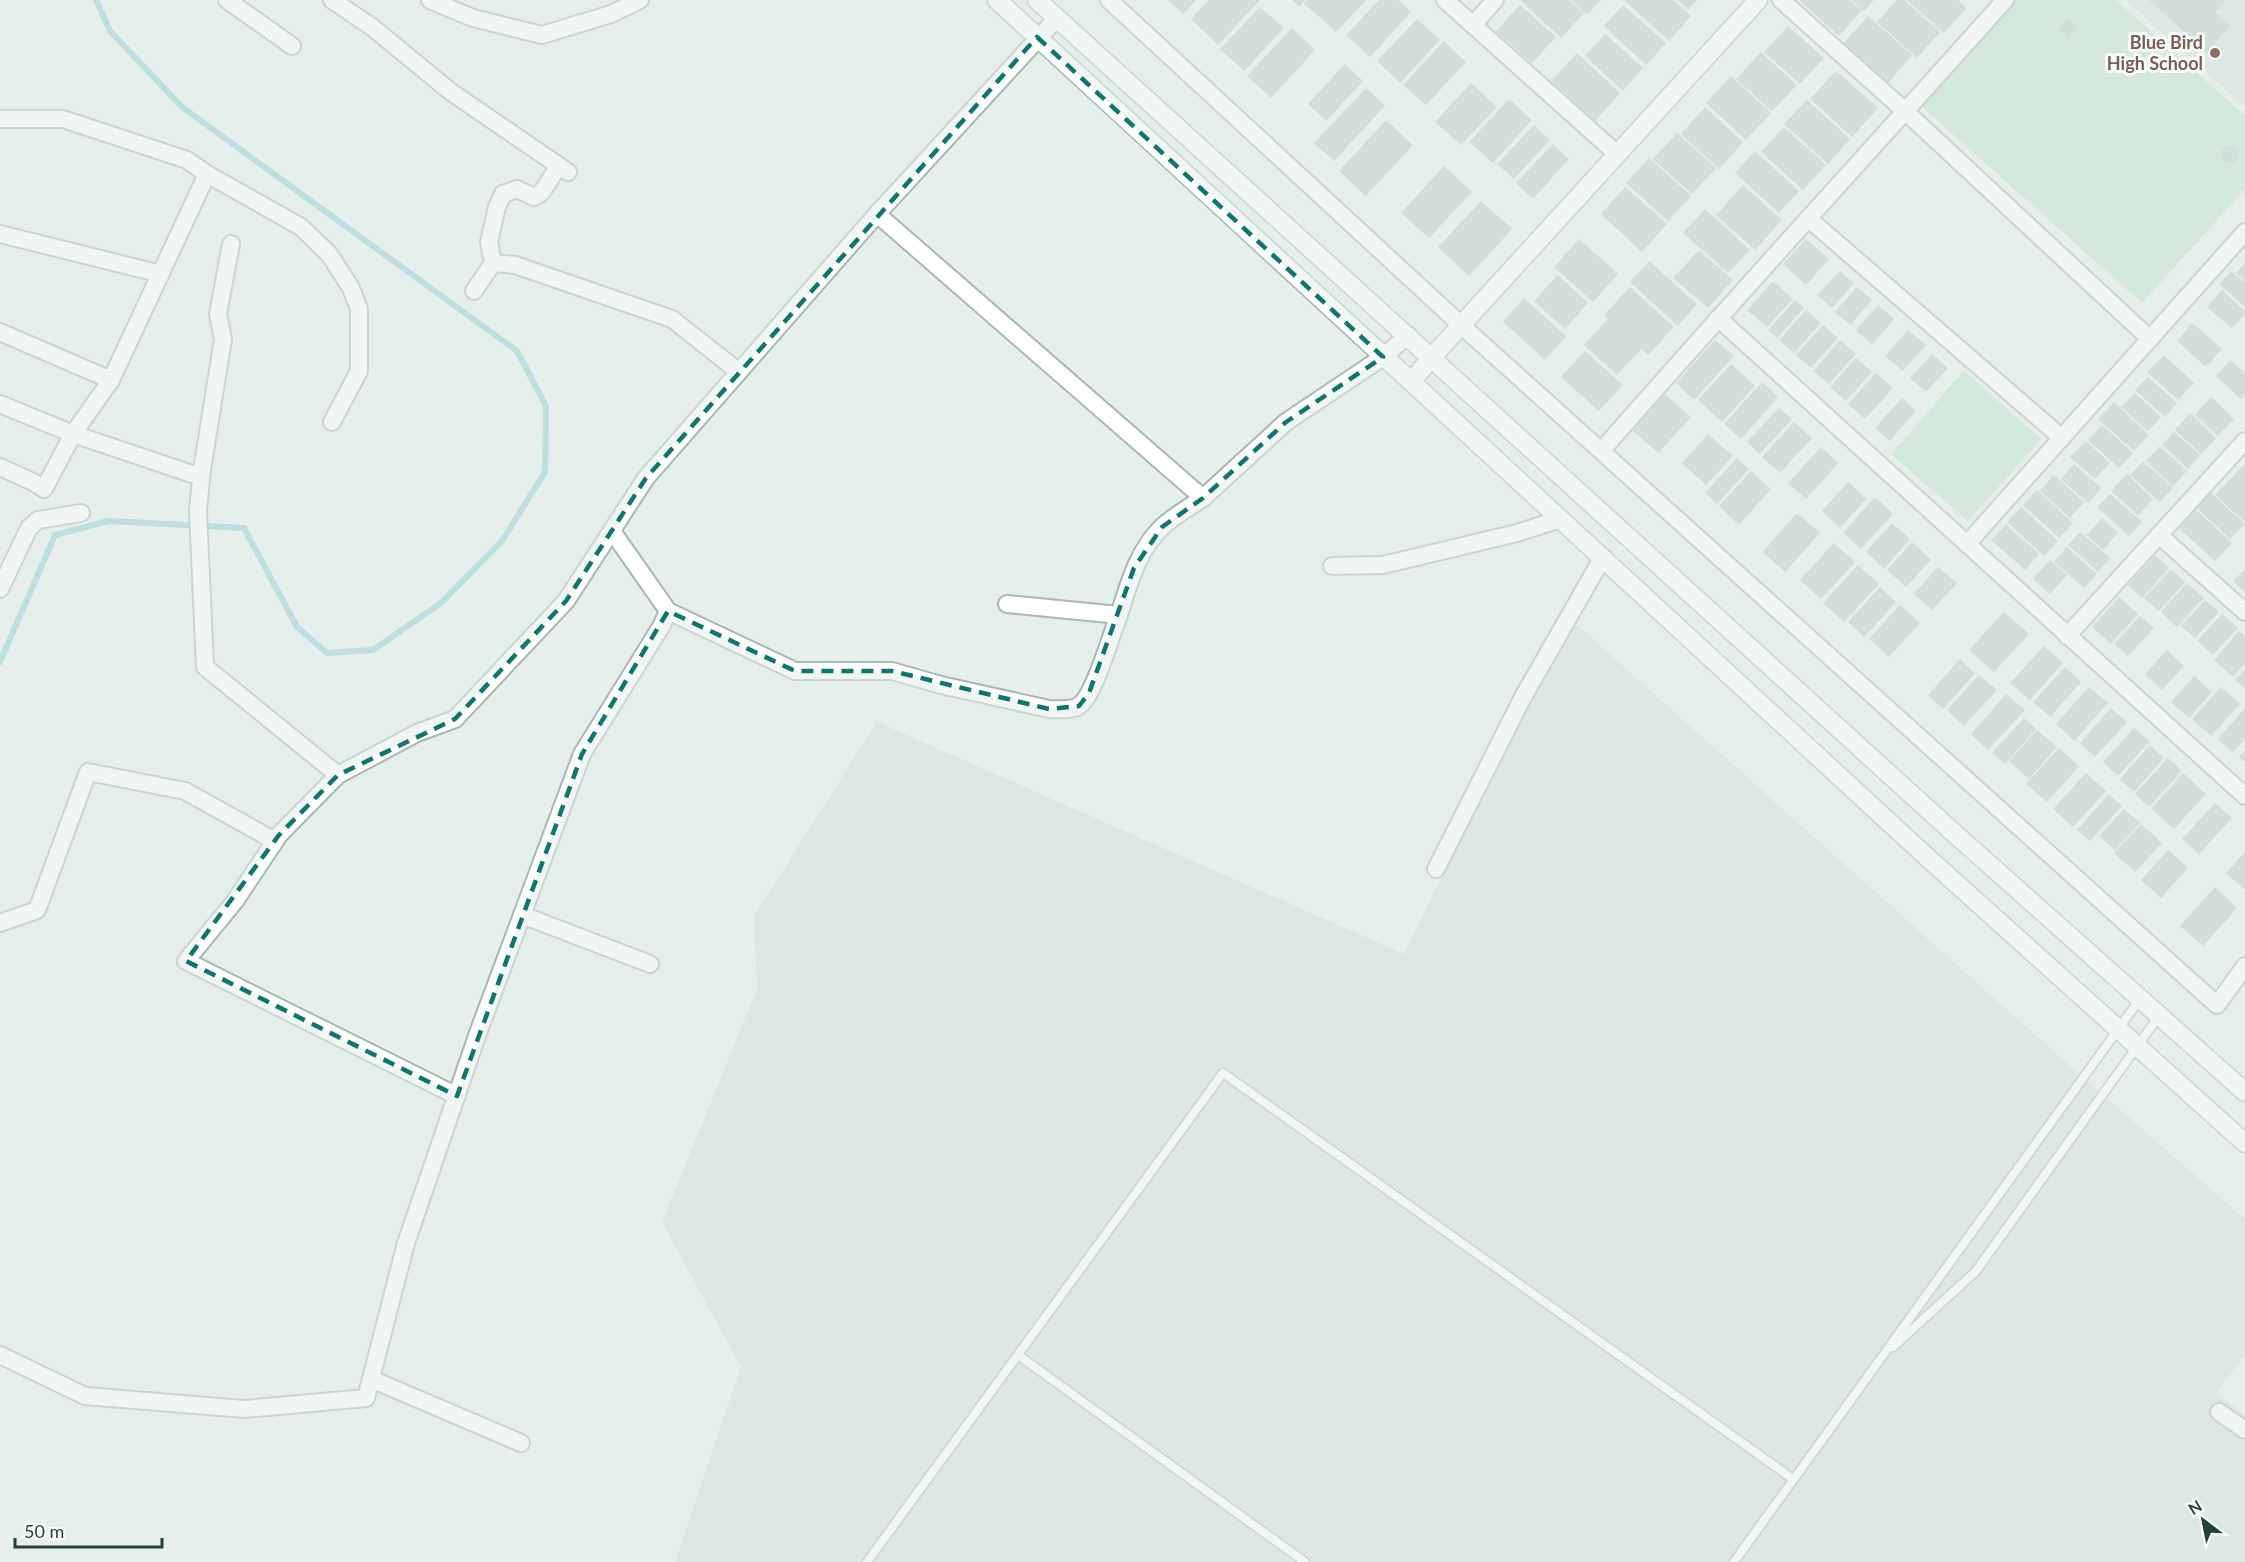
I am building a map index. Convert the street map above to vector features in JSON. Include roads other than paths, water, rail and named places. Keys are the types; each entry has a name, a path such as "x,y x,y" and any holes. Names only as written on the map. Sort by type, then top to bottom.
{"street":[{"path":"332,0 372,27 451,92 563,169 541,193 534,196 517,189 503,194 497,207 489,242 493,263 474,291"},
{"path":"430,0 473,18 542,35 610,14 640,0"},
{"path":"997,0 1929,859 2245,1143"},
{"path":"1037,0 1955,834 2245,1092"},
{"path":"1109,0 1461,325 2217,1005 2245,966"},
{"path":"1444,0 1617,154"},
{"path":"1473,25 1494,0"},
{"path":"1412,381 1758,0"},
{"path":"1781,0 1906,112 2150,339"},
{"path":"1602,450 2005,0"},
{"path":"228,1 292,46"},
{"path":"456,1096 186,960 235,901 275,841 338,776 417,733 455,718 566,601 646,478 877,214 1037,37 1057,18"},
{"path":"0,119 63,119 187,160 207,174 301,226 329,254 351,288 359,309 359,370 332,422"},
{"path":"38,520 44,489 73,434 111,380 207,174"},
{"path":"877,214 1203,498"},
{"path":"1809,219 2062,438"},
{"path":"1967,544 2245,232"},
{"path":"0,234 161,274"},
{"path":"231,244 218,315 223,339 201,477 198,510 204,668 338,776"},
{"path":"493,263 515,265 672,319 739,372"},
{"path":"1718,318 2245,796"},
{"path":"0,332 111,380"},
{"path":"612,531 668,611 795,670 892,671 941,685 1038,706 1066,709 1079,706 1089,693 1119,615 1134,568 1162,527 1203,498 1286,422 1383,357 1408,335"},
{"path":"0,404 73,434 201,477"},
{"path":"2067,636 2245,441"},
{"path":"0,467 44,489"},
{"path":"0,589 29,528 38,520 81,513"},
{"path":"1332,566 1383,565 1517,533 1561,519"},
{"path":"2159,535 2245,612"},
{"path":"1436,869 1523,698 1603,557"},
{"path":"1007,604 1119,615"},
{"path":"0,1355 84,1396 244,1409 366,1398 406,1243 456,1096 582,754 662,625 668,611"},
{"path":"0,923 37,910 88,772 184,791 275,841"},
{"path":"522,915 650,964"},
{"path":"371,1379 521,1443"},
{"path":"2219,1412 2245,1430"}],"lane":[{"path":"1734,1562 2140,999"},
{"path":"1880,1359 1977,1270 2159,1016"},
{"path":"867,1562 1223,1073 1793,1479"},
{"path":"1018,1355 1305,1562"}],"waterway":[{"path":"0,662 55,535 108,521 244,528 297,627 327,653 373,650 441,603 502,541 545,472 546,406 517,351 182,107 110,31 96,0"}],"place":[{"name":"Blue Bird High School","path":"2215,53"}]}
